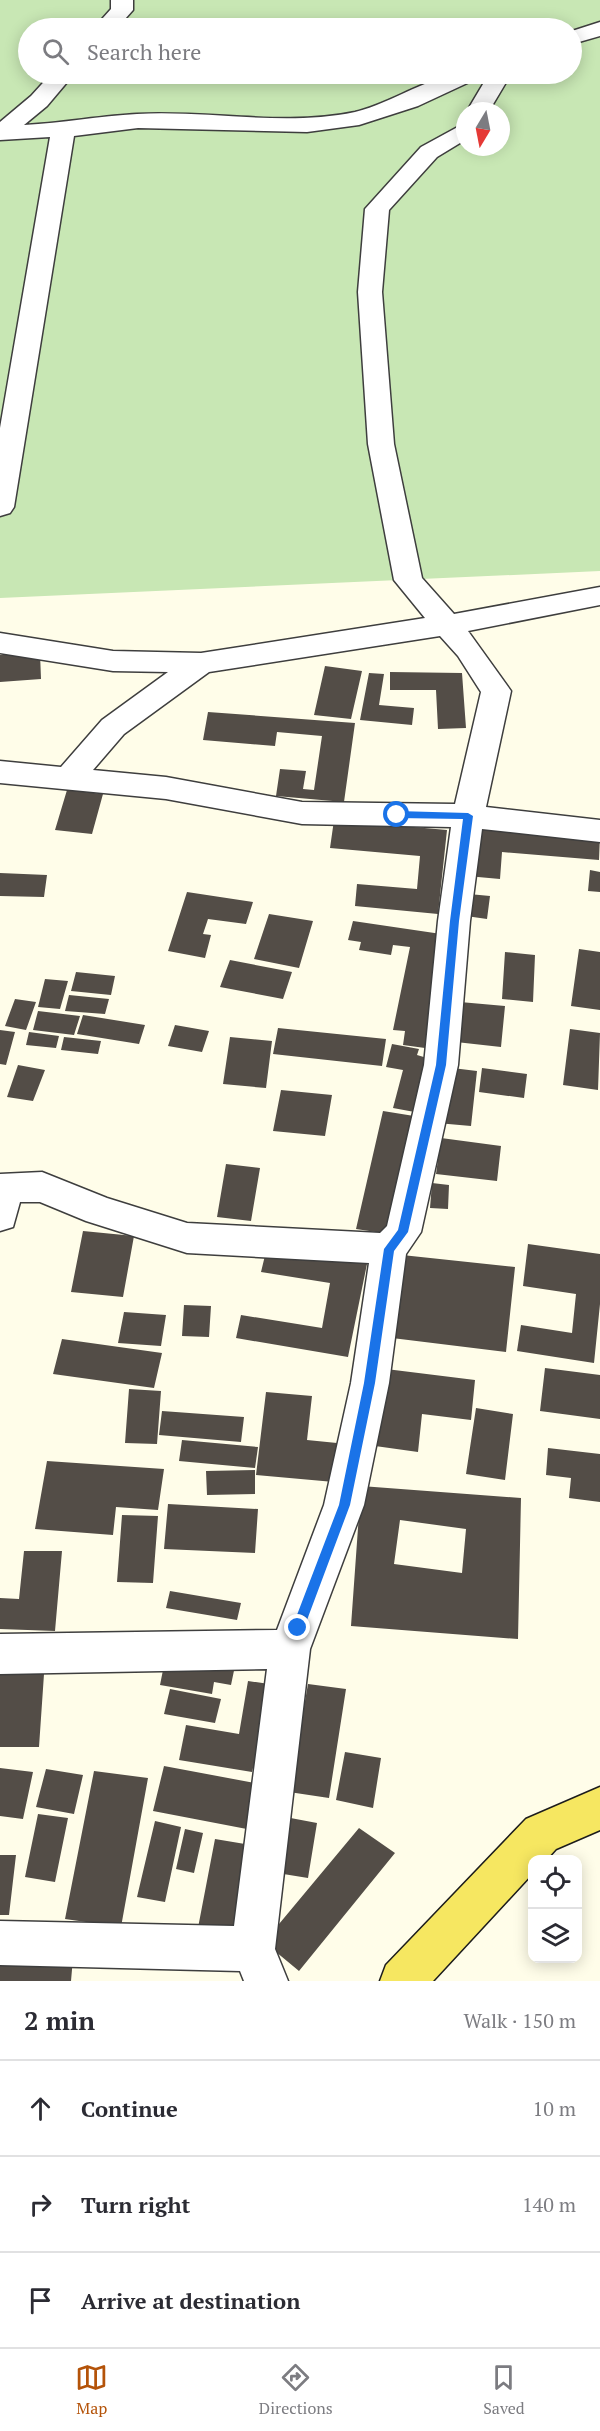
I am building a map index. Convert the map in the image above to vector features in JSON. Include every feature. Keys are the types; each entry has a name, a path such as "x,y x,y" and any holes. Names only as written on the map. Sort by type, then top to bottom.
{"main road":[{"path":"402,1981 541,1834 600,1808"}],"street":[{"path":"114,18 122,10 122,0"},
{"path":"582,35 600,29"},
{"path":"1,133 39,101 54,84"},
{"path":"1,133 63,130 138,121 307,124 359,118 410,101 447,84"},
{"path":"483,102 494,84"},
{"path":"0,507 63,130"},
{"path":"0,1943 260,1965 290,1649 344,1505 370,1383 389,1249 403,1232 441,1065 454,921 468,816 496,691 468,649 408,580 381,444 370,292 377,209 429,152 456,136"},
{"path":"0,643 113,661 201,663 446,624 600,596"},
{"path":"69,778 113,727 201,663"},
{"path":"0,772 166,788 302,813 468,816 600,831"},
{"path":"0,1216 5,1187 42,1188 99,1210 187,1238 389,1249"},
{"path":"0,1654 290,1649"}],"green space":[{"path":"0,0 600,0 600,571 0,598"}],"building":[{"path":"40,653 41,679 0,682 0,655"},
{"path":"325,666 362,671 351,719 314,715"},
{"path":"390,672 462,673 466,728 438,729 436,690 390,690"},
{"path":"369,673 384,674 379,705 414,708 412,725 360,720"},
{"path":"208,712 355,723 344,802 276,796 280,769 306,771 303,789 314,790 322,736 277,732 275,746 203,740"},
{"path":"67,790 103,794 92,834 55,830"},
{"path":"334,820 447,830 438,914 355,906 357,884 417,889 420,856 330,848"},
{"path":"471,825 600,835 599,860 502,852 500,879 467,876"},
{"path":"590,870 600,872 600,892 588,891"},
{"path":"0,873 47,875 44,897 0,896"},
{"path":"187,892 253,902 246,924 208,919 203,934 211,935 205,958 168,951"},
{"path":"469,894 490,896 487,919 466,916"},
{"path":"269,914 313,921 299,968 254,959"},
{"path":"353,921 448,935 425,1048 403,1045 405,1031 393,1030 410,947 393,945 391,955 359,950 361,942 348,940"},
{"path":"579,949 600,952 600,1010 571,1006"},
{"path":"505,952 535,955 533,1002 502,999"},
{"path":"230,960 292,972 283,999 220,987"},
{"path":"76,972 115,976 111,995 71,991"},
{"path":"45,979 68,981 60,1009 38,1007"},
{"path":"69,995 109,999 105,1014 65,1011"},
{"path":"15,999 36,1002 26,1030 5,1026"},
{"path":"460,1002 505,1006 501,1047 456,1042"},
{"path":"38,1011 80,1016 74,1035 33,1030"},
{"path":"83,1015 145,1025 139,1044 77,1034"},
{"path":"175,1025 209,1031 202,1052 168,1046"},
{"path":"278,1028 386,1039 382,1066 273,1054"},
{"path":"570,1029 600,1033 598,1090 563,1085"},
{"path":"0,1030 15,1032 6,1065 0,1064"},
{"path":"29,1032 59,1036 56,1048 26,1045"},
{"path":"64,1037 101,1041 98,1054 61,1050"},
{"path":"230,1037 272,1041 266,1088 223,1084"},
{"path":"392,1044 419,1049 417,1055 427,1058 420,1113 393,1108 403,1070 386,1067"},
{"path":"18,1065 45,1070 33,1101 7,1097"},
{"path":"444,1067 477,1071 471,1126 437,1123"},
{"path":"482,1068 527,1074 524,1098 479,1092"},
{"path":"281,1090 332,1095 325,1136 273,1131"},
{"path":"383,1111 414,1116 389,1234 356,1229"},
{"path":"441,1138 501,1146 497,1181 436,1174"},
{"path":"226,1164 260,1168 251,1221 217,1217"},
{"path":"432,1183 449,1185 448,1209 430,1208"},
{"path":"83,1231 134,1236 123,1297 71,1292"},
{"path":"268,1243 368,1259 348,1357 236,1338 241,1315 322,1328 330,1283 261,1272"},
{"path":"528,1244 600,1254 600,1304 594,1363 517,1351 521,1325 572,1333 576,1294 523,1286"},
{"path":"402,1255 515,1267 506,1352 392,1338"},
{"path":"184,1305 211,1306 209,1337 182,1336"},
{"path":"124,1312 166,1315 161,1346 118,1343"},
{"path":"62,1339 162,1353 154,1388 53,1374"},
{"path":"378,1368 475,1380 471,1420 422,1414 418,1452 368,1445"},
{"path":"545,1368 600,1375 600,1419 540,1411"},
{"path":"129,1389 161,1391 157,1444 125,1443"},
{"path":"266,1392 312,1396 307,1440 337,1443 334,1482 256,1475"},
{"path":"476,1408 513,1414 505,1480 466,1474"},
{"path":"162,1411 244,1417 241,1442 159,1435"},
{"path":"182,1440 258,1447 255,1468 179,1461"},
{"path":"548,1448 600,1454 600,1502 569,1498 571,1478 546,1475"},
{"path":"47,1461 164,1469 158,1510 116,1507 113,1535 35,1529"},
{"path":"255,1470 255,1494 207,1495 206,1471"},
{"path":"361,1486 521,1498 518,1639 351,1626","holes":["400,1520 466,1529 462,1573 394,1564"]},
{"path":"168,1504 258,1509 255,1553 164,1549"},
{"path":"122,1515 158,1516 153,1583 117,1582"},
{"path":"24,1551 62,1551 55,1631 0,1629 0,1598 19,1599"},
{"path":"170,1591 241,1603 237,1620 166,1608"},
{"path":"165,1660 236,1661 231,1685 214,1682 212,1694 160,1685"},
{"path":"0,1673 44,1674 39,1747 0,1747"},
{"path":"248,1681 276,1685 261,1769 253,1768 252,1772 179,1760 186,1725 239,1734"},
{"path":"308,1684 346,1689 329,1798 289,1792"},
{"path":"170,1689 221,1699 215,1723 164,1714"},
{"path":"345,1752 381,1758 373,1808 336,1800"},
{"path":"164,1766 260,1784 252,1830 153,1811"},
{"path":"0,1768 33,1772 23,1819 0,1816"},
{"path":"46,1769 83,1775 74,1814 36,1807"},
{"path":"94,1771 148,1778 121,1927 65,1919"},
{"path":"38,1814 68,1818 55,1882 25,1877"},
{"path":"280,1816 317,1823 308,1878 271,1872"},
{"path":"155,1821 181,1827 165,1902 137,1897"},
{"path":"359,1828 395,1853 299,1971 264,1942"},
{"path":"185,1829 203,1833 194,1873 176,1869"},
{"path":"215,1839 251,1845 233,1939 197,1933"},
{"path":"0,1855 16,1855 9,1915 0,1915"},
{"path":"0,1955 73,1958 71,1981 0,1981"}],"route":[{"path":"298,1628 344,1505 370,1383 389,1249 403,1232 441,1065 454,921 468,816 397,815"}]}
